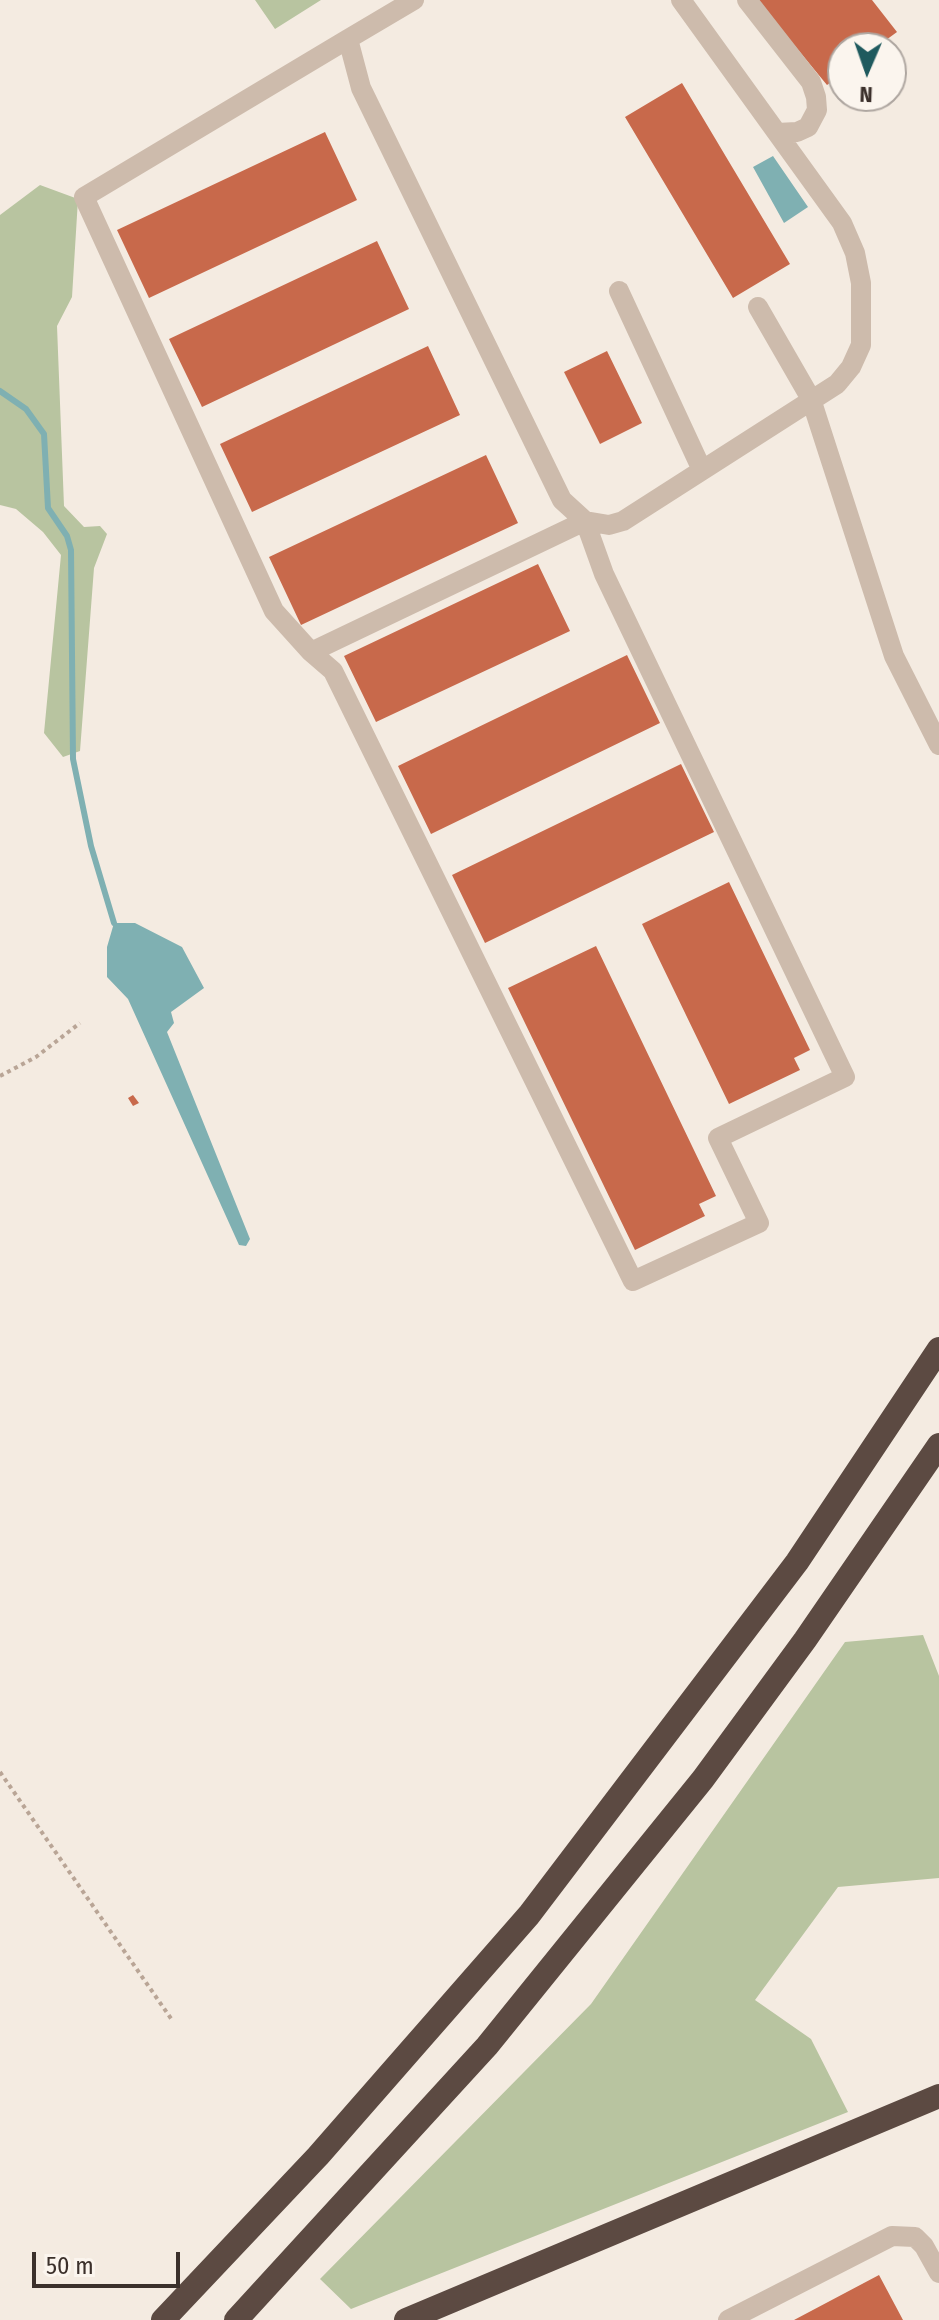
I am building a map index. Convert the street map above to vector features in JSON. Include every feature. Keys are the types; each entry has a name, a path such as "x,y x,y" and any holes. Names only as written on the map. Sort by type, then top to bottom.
{"highway":[{"path":"163,2320 318,2156 529,1915 797,1562 939,1349"},
{"path":"236,2320 487,2046 703,1779 939,1445"},
{"path":"406,2320 939,2096"}],"street":[{"path":"414,0 84,197 274,611 333,671 633,1281 759,1223 718,1138 845,1077 604,574 585,521"},
{"path":"348,39 361,88 555,486 572,512 585,521 609,525 623,521 837,384 851,367 861,345 861,283 855,253 842,223 681,0"},
{"path":"747,0 811,82 816,97 817,110 808,127 797,132 777,133"},
{"path":"619,291 702,470"},
{"path":"758,307 811,399 894,656 939,745"},
{"path":"311,652 585,521"},
{"path":"728,2320 892,2236 915,2237 924,2246 939,2273"}],"path":[{"path":"0,1076 36,1057 80,1023"},
{"path":"0,1772 172,2020"}],"green space":[{"path":"255,0 321,0 275,29"},
{"path":"40,185 78,199 72,297 57,326 64,506 84,527 100,526 107,534 94,568 80,751 63,757 44,733 61,555 43,532 16,509 0,505 0,215"},
{"path":"923,1635 939,1676 939,1878 838,1887 755,2000 811,2039 848,2112 351,2309 320,2279 591,2004 845,1642"}],"water":[{"path":"773,156 808,207 784,223 753,167"},
{"path":"114,923 135,923 182,947 204,988 171,1012 174,1023 167,1032 250,1239 246,1246 239,1245 128,999 107,977 107,947"}],"building":[{"path":"757,0 872,0 897,32 827,32 827,85"},
{"path":"682,83 790,264 733,298 625,117"},
{"path":"325,132 357,200 149,298 117,230"},
{"path":"377,241 409,309 202,407 169,339"},
{"path":"428,346 460,415 252,512 220,444"},
{"path":"607,351 642,423 600,444 564,372"},
{"path":"486,455 518,523 301,625 269,557"},
{"path":"538,564 570,631 376,722 344,656"},
{"path":"627,655 660,723 431,834 398,766"},
{"path":"681,764 714,832 485,943 452,875"},
{"path":"729,882 810,1050 794,1058 800,1070 729,1104 642,924"},
{"path":"596,946 716,1196 699,1204 705,1216 635,1250 508,988"},
{"path":"133,1095 139,1103 133,1106 128,1098"},
{"path":"879,2275 903,2320 794,2320"}],"waterway":[{"path":"0,391 26,409 44,434 48,508 67,536 71,550 73,759 91,846 114,923"}]}
